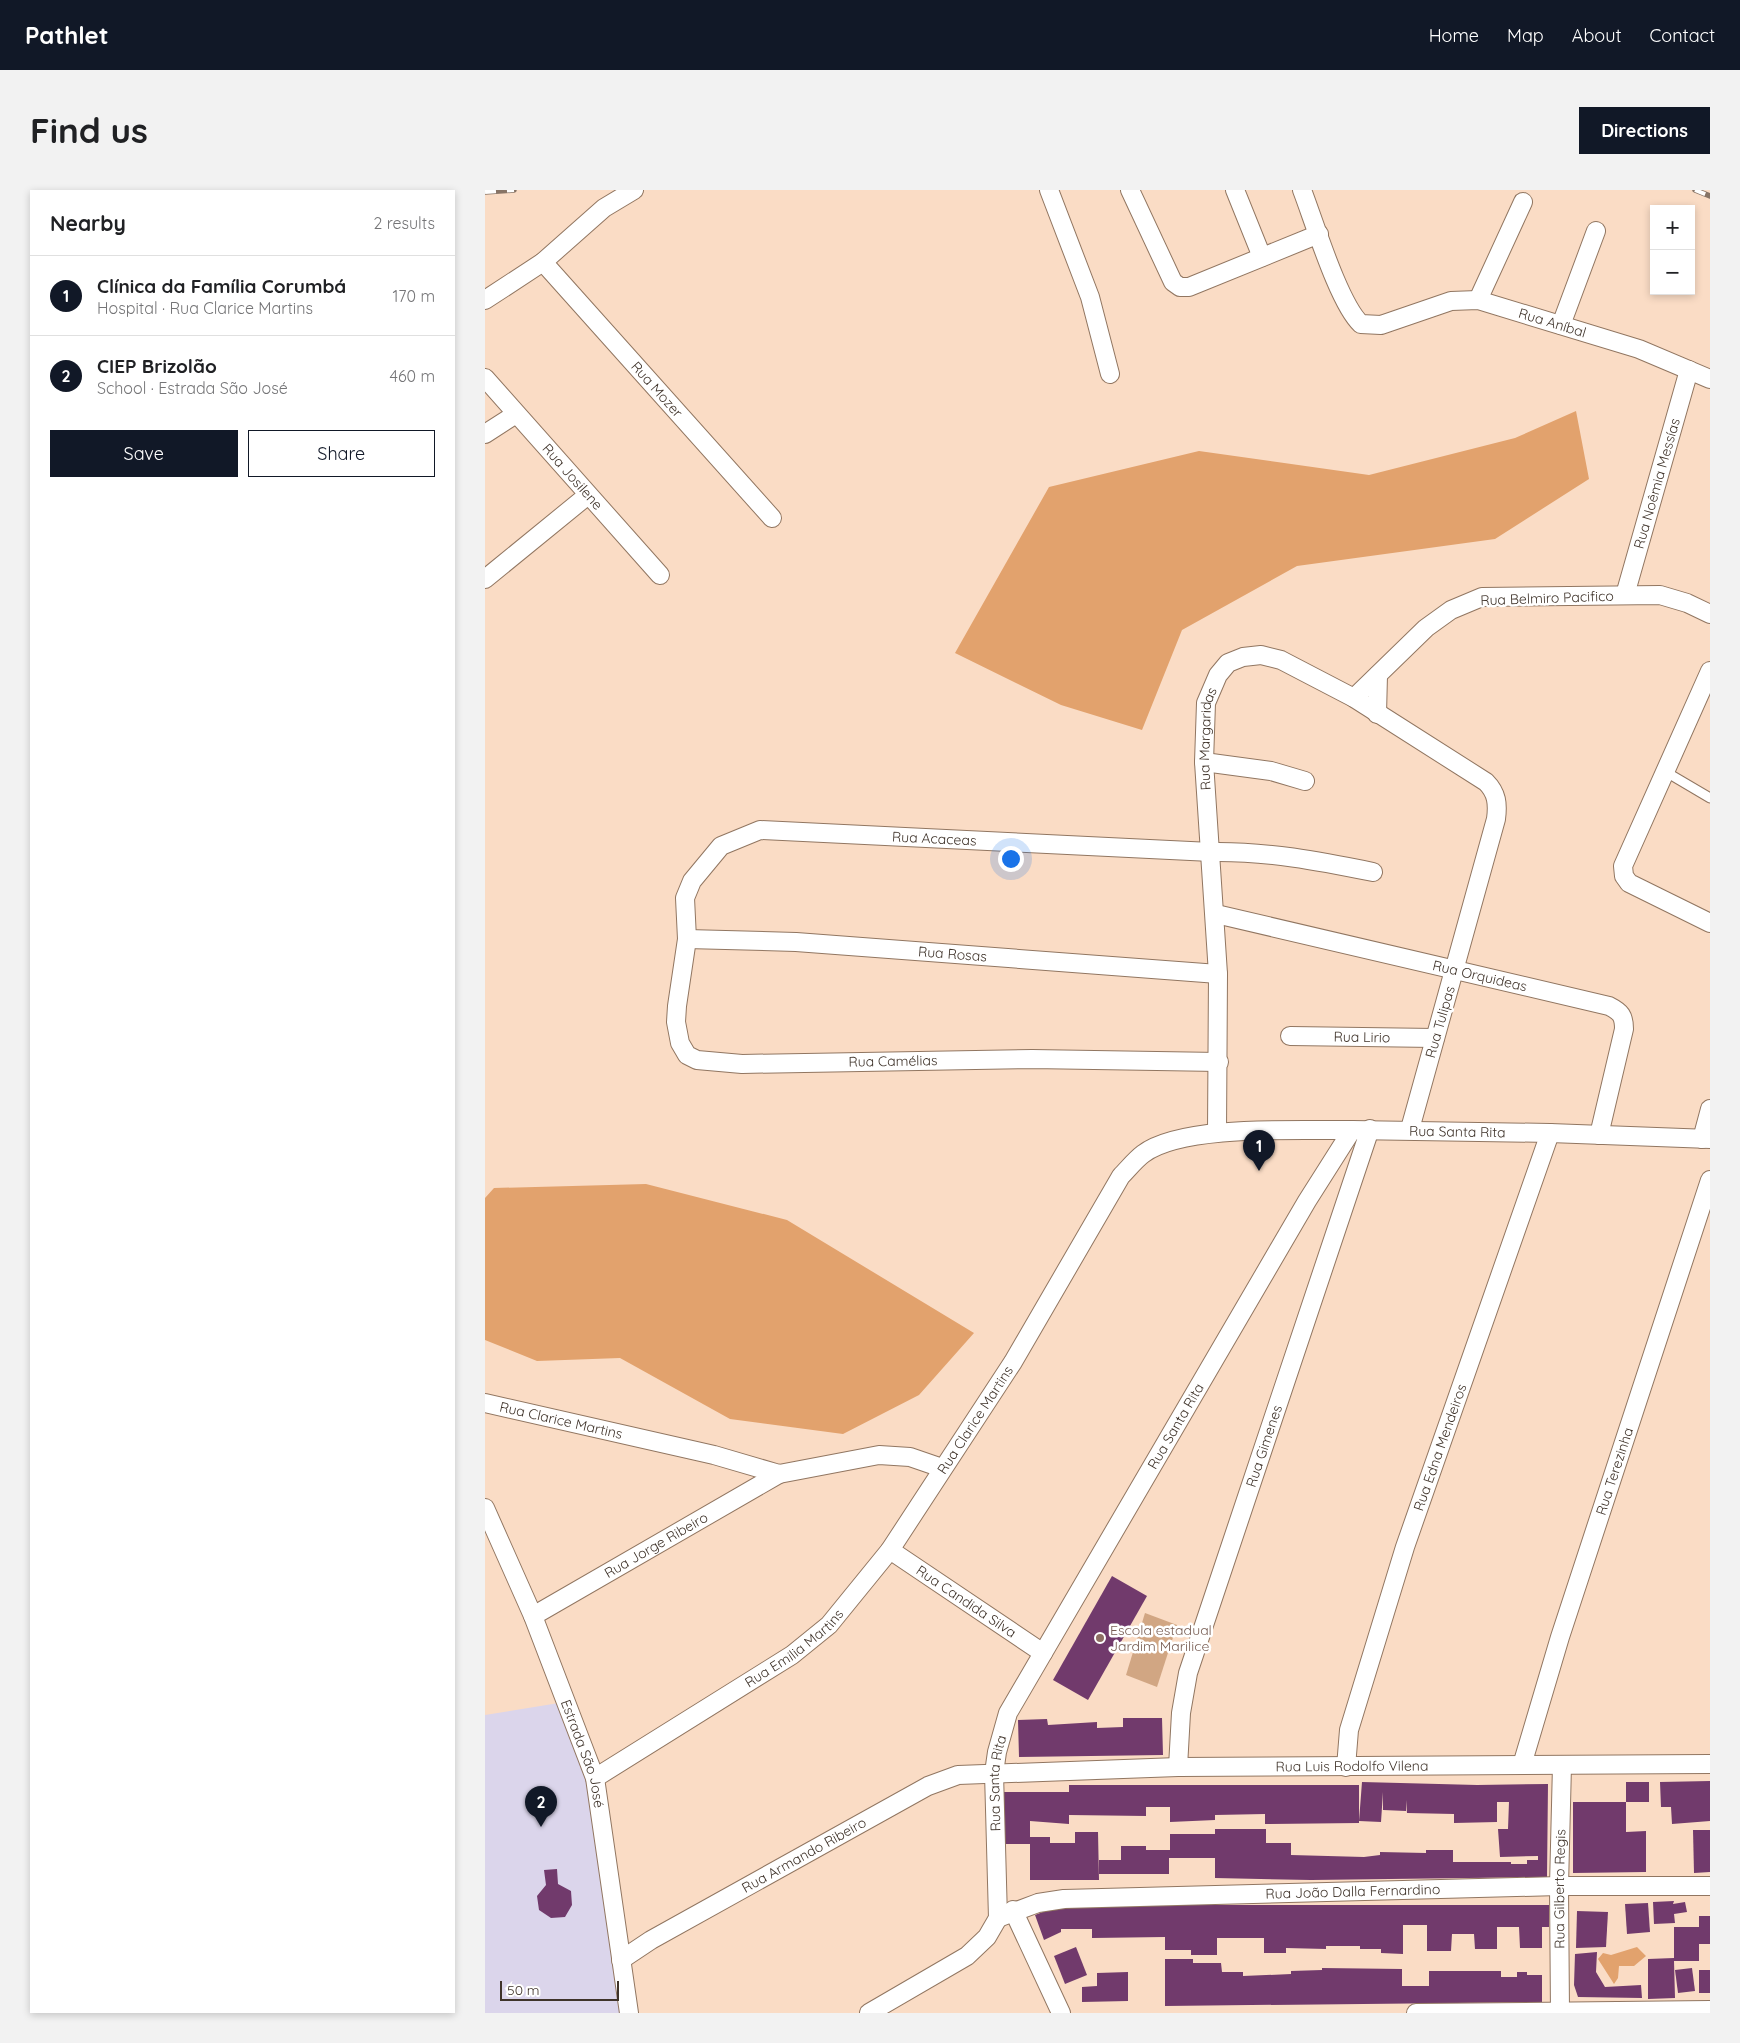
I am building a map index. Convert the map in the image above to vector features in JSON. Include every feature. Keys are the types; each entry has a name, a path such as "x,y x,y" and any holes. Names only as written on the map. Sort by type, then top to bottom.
{"street":[{"path":"485,300 543,262 604,208 633,190"},
{"path":"1049,190 1089,297 1110,374"},
{"path":"1131,190 1173,282 1180,287 1189,287 1319,234"},
{"path":"1235,190 1261,257"},
{"name":"Rua Aníbal","path":"1302,190 1353,317 1361,324 1381,325 1451,301 1478,300 1628,346 1710,379"},
{"path":"1478,300 1523,202"},
{"path":"1561,325 1596,231"},
{"name":"Rua Mozer","path":"543,262 772,518"},
{"name":"Rua Noêmia Messías","path":"1625,595 1689,370"},
{"name":"Rua Josilene","path":"485,378 660,575"},
{"path":"485,434 516,414"},
{"path":"485,579 588,496"},
{"name":"Rua Belmiro Pacifico","path":"1354,698 1426,628 1451,610 1482,598 1660,595 1687,603 1710,614"},
{"name":"Rua Margaridas","path":"1217,1132 1219,1062 1216,914 1204,762 1206,703 1209,691 1228,663 1243,657 1261,655 1281,660 1354,698 1486,782 1492,788 1497,798"},
{"path":"1710,671 1623,866 1623,876 1629,883 1710,922"},
{"path":"1377,675 1377,714"},
{"path":"1204,762 1271,771 1305,781"},
{"name":"Rua Tulipas","path":"1410,1130 1496,819 1497,798"},
{"name":"Rua Acaceas","path":"721,846 760,830 1211,852"},
{"name":"Rua Camélias","path":"721,846 698,871 687,892 685,915 687,939 675,1022 680,1043 687,1055 697,1060 743,1064 1033,1058 1219,1062"},
{"path":"1211,852 1239,851 1294,856 1373,872"},
{"name":"Rua Orquideas","path":"1216,914 1609,1006 1619,1011 1624,1017 1624,1029 1599,1135"},
{"name":"Rua Rosas","path":"687,939 796,942 1218,974"},
{"name":"Rua Lirio","path":"1290,1036 1435,1038"},
{"path":"1706,1139 1710,1109"},
{"name":"Rua Santa Rita","path":"1005,1914 994,1773 997,1752 1008,1713 1307,1201 1351,1130 1550,1133 1706,1139"},
{"name":"Rua Clarice Martins","path":"485,1403 714,1455 779,1474 879,1455 910,1457 942,1468 1013,1362 1121,1176 1143,1153 1173,1139 1217,1132 1351,1130"},
{"name":"Rua Gimenes","path":"1177,1767 1181,1714 1187,1673 1370,1130"},
{"name":"Rua Edna Mendeiros","path":"1346,1767 1349,1730 1405,1547 1550,1133"},
{"name":"Rua Terezinha","path":"1522,1765 1560,1636 1710,1180"},
{"name":"Rua Emilia Martins","path":"595,1778 792,1655 829,1625 890,1550 942,1468"},
{"name":"Rua Jorge Ribeiro","path":"533,1616 779,1474"},
{"name":"Estrada São José","path":"485,1508 533,1616 595,1778 629,2013"},
{"name":"Rua Candida Silva","path":"890,1550 1043,1653"},
{"name":"Rua Luis Rodolfo Vilena","path":"994,1773 1177,1767 1710,1764"},
{"name":"Rua Gilberto Regis","path":"1560,2012 1559,1886 1562,1765"},
{"name":"Rua Armando Ribeiro","path":"621,1960 651,1940 928,1786 958,1775 994,1773"},
{"name":"Rua João Dalla Fernardino","path":"1005,1914 1038,1903 1064,1898 1559,1886 1710,1886"},
{"path":"869,2013 967,1956 987,1937 1005,1914 1061,2013"},
{"path":"1416,2013 1710,2010"}],"lane":[{"path":"1666,772 1710,798"}],"shaded area":[{"path":"1576,411 1589,479 1495,539 1297,566 1182,630 1142,730 1061,705 955,653 1049,487 1199,451 1369,475 1515,438"},
{"path":"646,1184 787,1220 974,1333 919,1395 843,1434 730,1419 620,1358 537,1361 485,1340 485,1198 494,1188"},
{"path":"1145,1613 1177,1625 1157,1687 1126,1675"},
{"path":"559,1703 591,1788 624,2013 485,2013 485,1715"},
{"path":"1637,1947 1646,1956 1634,1966 1619,1966 1618,1978 1614,1984 1598,1959 1603,1953 1611,1955"}],"building":[{"name":"Escola estadual Jardim Marilice","path":"1112,1576 1147,1596 1088,1700 1053,1680"},
{"path":"1123,1718 1162,1718 1163,1755 1019,1757 1018,1720 1047,1719 1048,1725 1097,1722 1097,1728 1123,1727"},
{"path":"1710,1781 1710,1821 1672,1824 1671,1807 1661,1807 1660,1782"},
{"path":"1362,1782 1477,1785 1548,1784 1547,1877 1311,1880 1215,1878 1215,1858 1169,1858 1169,1874 1099,1874 1099,1860 1121,1860 1121,1846 1146,1846 1146,1850 1170,1850 1170,1834 1215,1834 1215,1829 1266,1829 1266,1843 1291,1843 1291,1855 1364,1857 1380,1855 1380,1852 1426,1853 1426,1850 1453,1850 1453,1862 1511,1862 1511,1864 1527,1864 1527,1860 1538,1860 1538,1856 1500,1857 1498,1829 1508,1829 1509,1802 1497,1802 1497,1822 1454,1823 1454,1814 1407,1813 1406,1800 1406,1811 1383,1810 1383,1792 1381,1822 1359,1821"},
{"path":"1626,1782 1649,1782 1649,1802 1626,1802"},
{"path":"1069,1785 1359,1785 1359,1823 1265,1824 1265,1814 1215,1815 1215,1820 1170,1822 1170,1807 1146,1807 1146,1816 1069,1815 1069,1824 1030,1821 1030,1837 1050,1837 1050,1843 1075,1843 1075,1832 1098,1832 1099,1880 1030,1880 1030,1844 1003,1844 1004,1792 1069,1792"},
{"path":"1573,1802 1626,1802 1626,1832 1646,1831 1646,1872 1573,1873"},
{"path":"1693,1830 1710,1830 1710,1872 1694,1873"},
{"path":"557,1869 558,1884 571,1891 572,1905 565,1917 551,1918 539,1910 537,1896 546,1885 544,1870"},
{"path":"1674,1901 1673,1904 1685,1902 1687,1912 1674,1914 1675,1923 1654,1924 1653,1902"},
{"path":"1648,1903 1650,1932 1627,1934 1625,1904"},
{"path":"1061,1905 1549,1905 1549,1927 1542,1927 1542,1948 1520,1948 1519,1927 1497,1927 1497,1949 1475,1949 1474,1934 1452,1934 1451,1951 1427,1951 1427,1925 1403,1925 1403,1954 1381,1953 1381,1949 1360,1949 1360,1946 1326,1946 1326,1949 1286,1948 1286,1953 1264,1953 1264,1938 1217,1938 1217,1955 1191,1955 1191,1950 1165,1950 1165,1937 1092,1938 1092,1929 1061,1929 1061,1932 1044,1940 1035,1915"},
{"path":"1577,1911 1608,1912 1606,1947 1576,1948"},
{"path":"1699,1916 1710,1916 1710,1944 1699,1944 1699,1961 1674,1961 1675,1998 1648,1999 1648,1959 1674,1958 1674,1927 1699,1927"},
{"path":"1076,1947 1087,1975 1065,1984 1054,1956"},
{"path":"1597,1952 1596,1972 1605,1987 1641,1985 1642,1998 1578,1997 1574,1985 1575,1954"},
{"path":"1165,1959 1193,1959 1193,1963 1221,1963 1222,1972 1243,1972 1243,1976 1291,1974 1291,1971 1322,1970 1322,1968 1402,1969 1402,1986 1429,1986 1429,1971 1501,1971 1501,1977 1517,1977 1517,1972 1527,1972 1527,1975 1542,1975 1542,2002 1165,2006"},
{"path":"1692,1968 1695,1991 1678,1993 1675,1970"},
{"path":"1699,1970 1710,1970 1710,1993 1699,1993"},
{"path":"1128,1972 1128,2001 1082,2002 1082,1987 1097,1986 1097,1973"}],"railway":[{"path":"485,192 514,190"},
{"path":"1695,190 1710,196"}],"place":[{"name":"Clínica da Família Corumbá","path":"1259,1171"},
{"name":"Escola estadual Jardim Marilice","path":"1100,1638"},
{"name":"CIEP Brizolão","path":"541,1827"}]}
